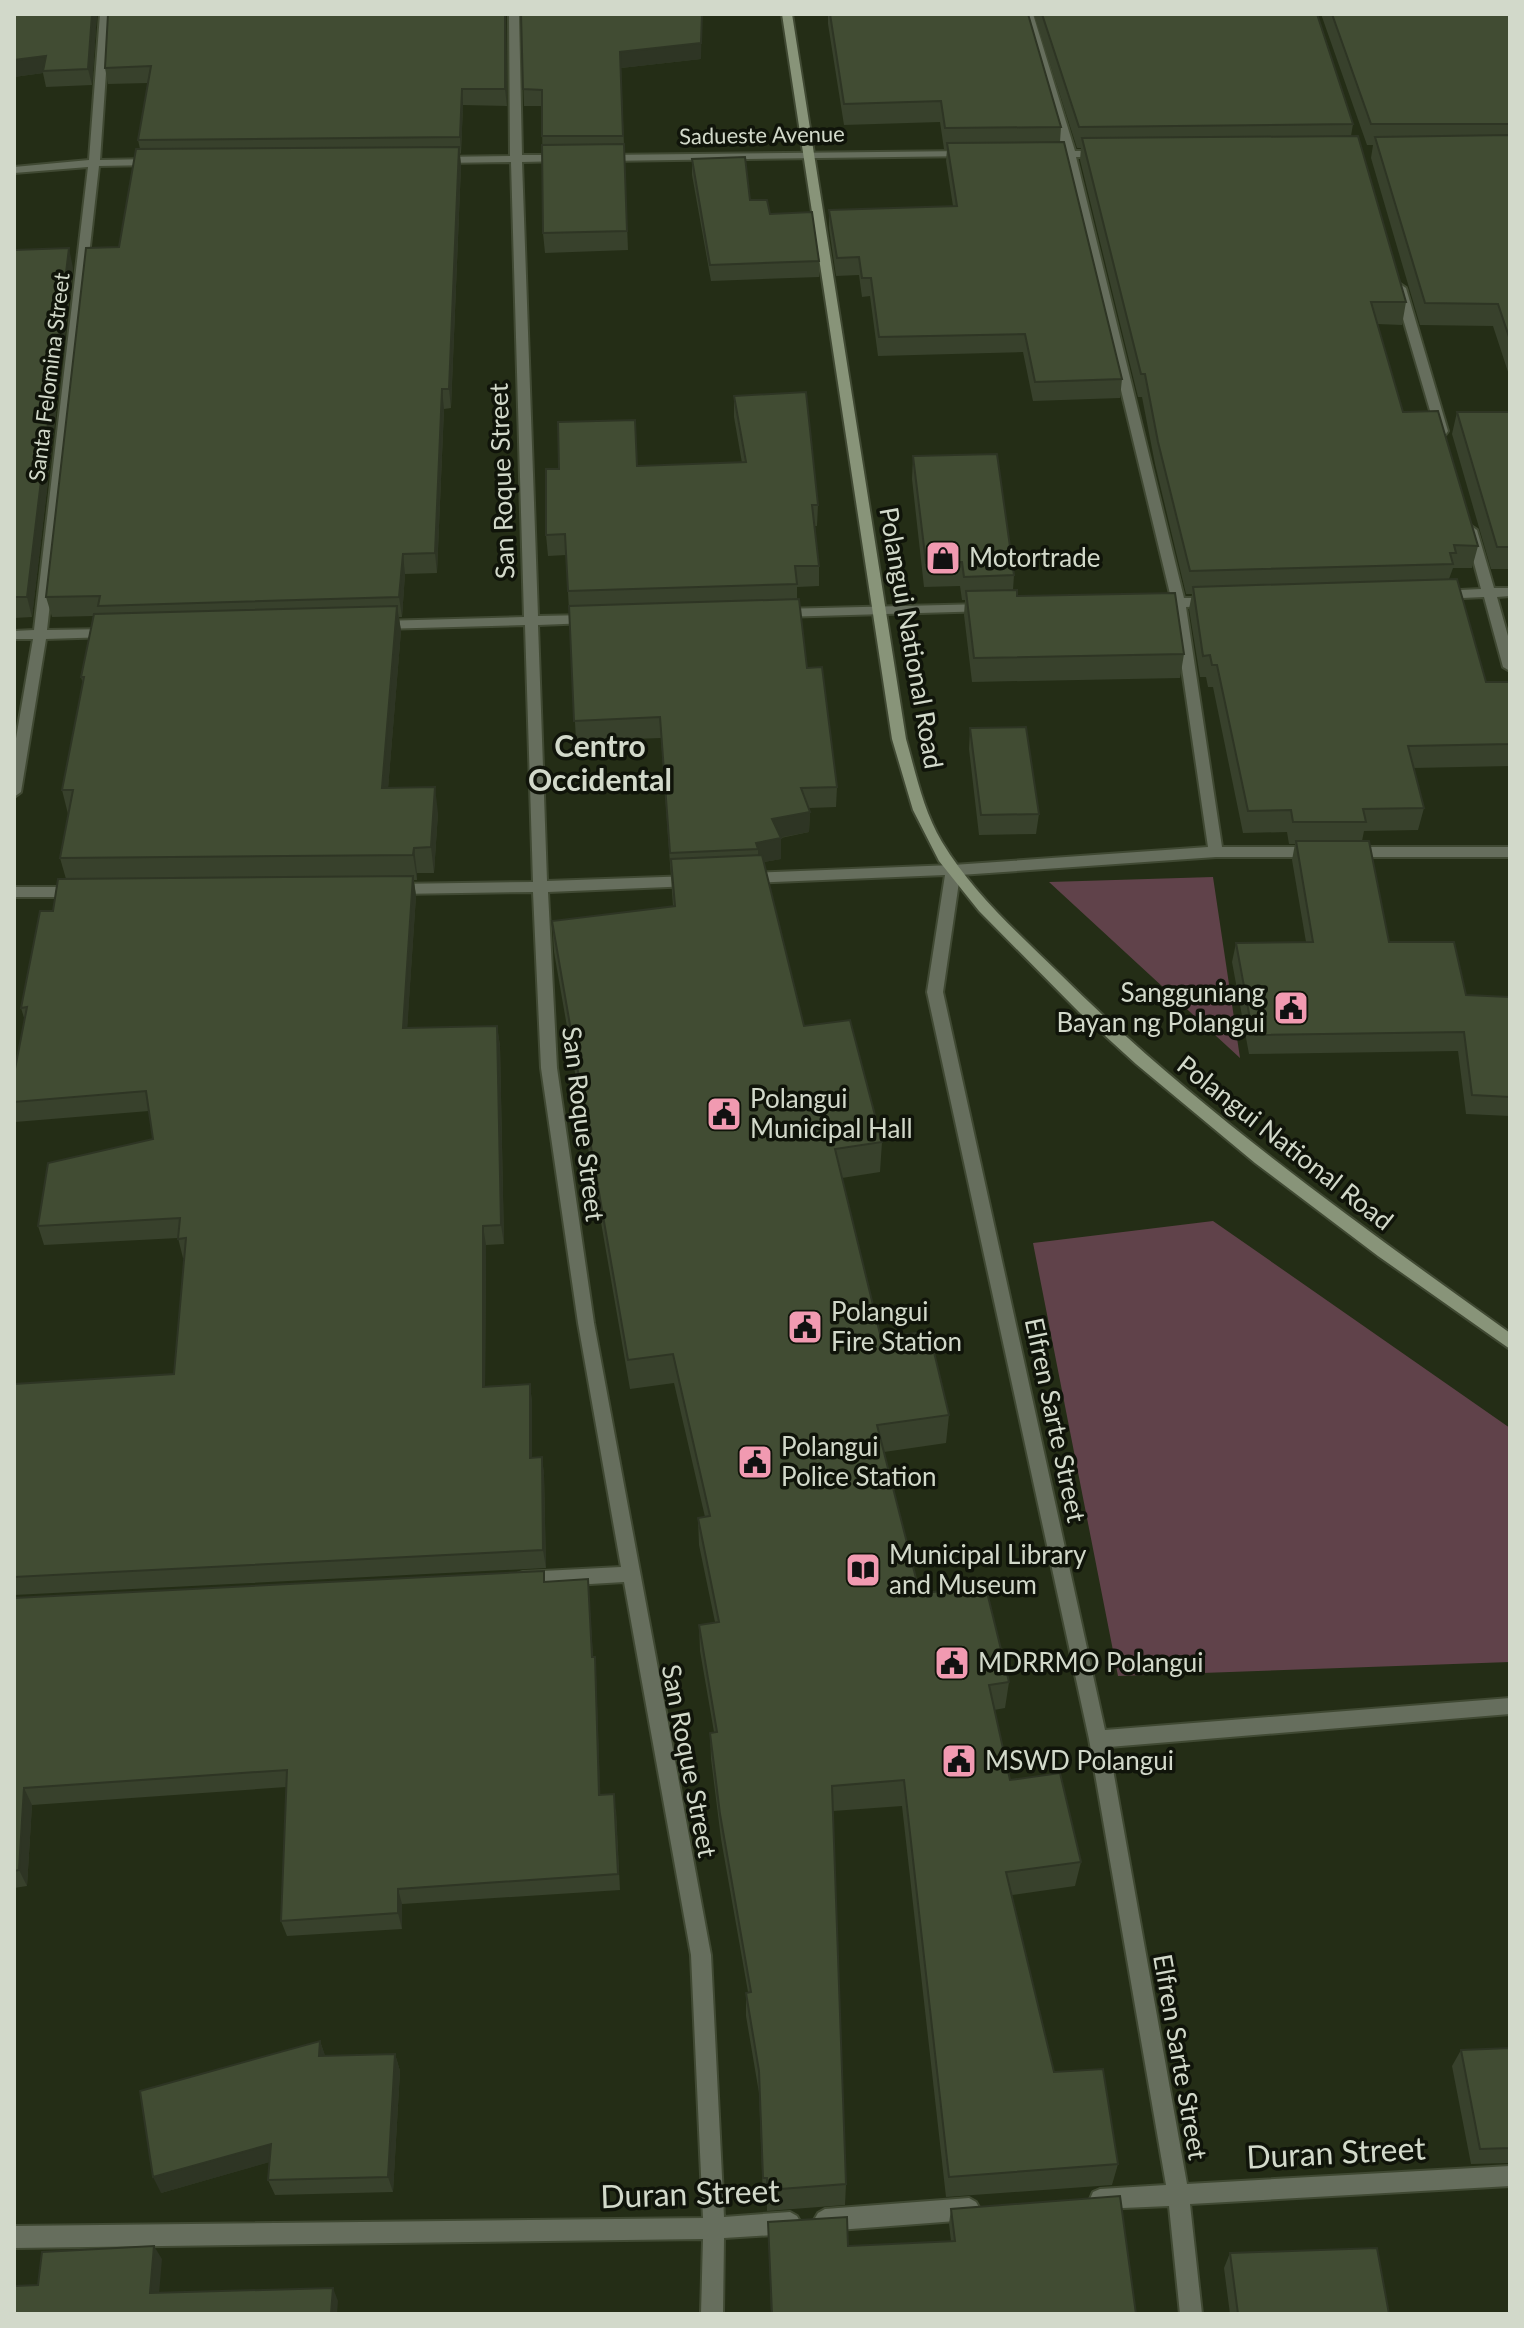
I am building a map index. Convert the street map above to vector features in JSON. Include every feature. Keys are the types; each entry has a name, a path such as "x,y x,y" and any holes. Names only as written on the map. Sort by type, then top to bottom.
{"main road":[{"name":"Polangui National Road","path":"787,14 899,739 924,820 953,870 1061,987 1222,1131 1510,1342"}],"street":[{"name":"Santa Felomina Street","path":"14,792 40,635 94,163 105,14"},
{"name":"San Roque Street","path":"514,14 531,621 549,1068 586,1323 701,1955 714,2228 712,2314"},
{"path":"1028,14 1070,154 1179,603 1216,852"},
{"path":"1040,154 1116,153"},
{"name":"Sadueste Avenue","path":"593,158 978,154"},
{"path":"422,160 577,158"},
{"path":"14,170 94,163 172,162"},
{"path":"1396,273 1445,441"},
{"path":"1467,517 1510,667"},
{"path":"1427,595 1510,592"},
{"path":"1147,603 1225,601"},
{"path":"768,614 1005,607"},
{"path":"372,625 610,618"},
{"path":"14,635 119,632"},
{"path":"380,889 540,887 953,870 1216,852 1510,852"},
{"name":"Elfren Sarte Street","path":"953,870 935,992 1098,1739 1178,2194 1191,2314"},
{"path":"14,892 94,891"},
{"path":"503,1581 630,1574"},
{"path":"1098,1739 1510,1706"},
{"name":"Duran Street","path":"1085,2201 1510,2176"},
{"name":"Duran Street","path":"14,2237 714,2228 992,2207"}],"shaded area":[{"path":"1213,877 1240,1058 1049,882"},
{"path":"1213,1221 1510,1428 1510,1662 1118,1676 1033,1243"}],"building":[{"path":"14,14 92,14 88,69 43,71 46,56 14,60"},
{"path":"108,14 505,14 505,89 462,89 460,137 138,140 151,66 105,68"},
{"path":"521,14 702,14 701,43 620,52 623,136 542,136 542,90 523,89"},
{"path":"830,14 1028,14 1061,127 945,128 941,101 844,104"},
{"path":"1042,14 1317,14 1353,124 1079,127"},
{"path":"1332,14 1510,14 1510,124 1371,124"},
{"path":"1510,135 1510,340 1498,304 1425,303 1375,137"},
{"path":"1358,136 1406,302 1371,302 1403,412 1438,411 1478,546 1454,545 1456,553 1450,553 1453,564 1190,571 1158,442 1145,374 1141,374 1082,138"},
{"path":"1064,142 1122,379 1035,382 1025,334 879,337 871,278 862,278 859,257 837,258 829,210 957,206 947,143"},
{"path":"624,144 627,231 543,233 542,145"},
{"path":"459,147 449,389 442,389 435,553 403,554 399,597 98,606 100,596 46,597 86,248 119,247 136,149"},
{"path":"745,157 750,200 767,200 770,214 812,212 819,261 710,265 692,159"},
{"path":"69,248 27,597 14,597 14,250"},
{"path":"806,392 818,505 812,505 819,566 795,566 797,584 568,591 565,534 546,535 546,469 559,469 558,422 635,420 637,466 746,462 734,396"},
{"path":"1457,412 1510,412 1510,547 1497,547"},
{"path":"997,454 1014,575 964,577 962,562 926,563 913,456"},
{"path":"1457,579 1486,682 1510,682 1510,744 1408,746 1424,808 1363,809 1366,822 1293,822 1291,810 1248,811 1217,665 1212,665 1210,655 1203,656 1193,587"},
{"path":"1017,590 1017,596 1175,593 1184,654 974,658 966,591"},
{"path":"799,599 807,668 822,667 837,787 801,788 810,812 772,819 781,838 756,843 758,849 670,853 660,717 574,721 569,606"},
{"path":"397,606 382,788 435,787 431,847 414,848 413,855 60,858 73,790 62,790 94,614"},
{"path":"1026,727 1039,814 981,815 970,728"},
{"path":"1296,841 1369,841 1389,942 1454,942 1466,995 1510,997 1510,1097 1472,1095 1464,1032 1253,1035 1236,943 1313,942"},
{"path":"762,855 804,1026 850,1020 882,1142 835,1149 881,1338 929,1331 949,1415 877,1425 920,1594 985,1584 1009,1682 989,1685 1010,1780 1060,1773 1081,1862 1006,1872 1054,2072 1103,2069 1118,2164 949,2177 904,1780 832,1786 846,2184 767,2190 767,2178 763,2178 759,2071 746,1993 751,1992 720,1814 710,1733 717,1732 699,1625 719,1622 698,1518 710,1516 673,1354 628,1360 552,921 675,906 671,859"},
{"path":"413,876 403,1028 497,1026 501,1225 483,1226 483,1387 530,1384 530,1458 542,1457 543,1550 14,1577 14,1384 174,1374 186,1238 178,1239 180,1218 38,1226 48,1163 153,1139 146,1091 14,1102 14,1074 27,1007 21,1008 40,911 53,911 58,879"},
{"path":"544,1571 544,1582 588,1579 592,1657 595,1657 599,1795 614,1794 618,1874 398,1889 398,1913 281,1921 287,1770 24,1788 19,1870 14,1871 14,1598"},
{"path":"320,2041 319,2056 395,2054 388,2177 268,2180 271,2144 153,2177 140,2091"},
{"path":"1510,2048 1510,2148 1480,2149 1461,2050"},
{"path":"1120,2196 1136,2314 772,2314 768,2222 847,2217 848,2246 955,2241 951,2209"},
{"path":"154,2246 150,2293 333,2288 331,2314 14,2314 14,2286 38,2285 42,2252"},
{"path":"1377,2248 1389,2314 1238,2314 1230,2253"}],"place":[{"name":"Motortrade","path":"943,558"},
{"name":"Sangguniang Bayan ng Polangui","path":"1291,1008"},
{"name":"Polangui Municipal Hall","path":"724,1114"},
{"name":"Polangui Fire Station","path":"805,1327"},
{"name":"Polangui Police Station","path":"755,1462"},
{"name":"Municipal Library and Museum","path":"863,1570"},
{"name":"MDRRMO Polangui","path":"952,1663"},
{"name":"MSWD Polangui","path":"959,1761"}],"district":[{"name":"Centro Occidental","path":"600,764"}]}
